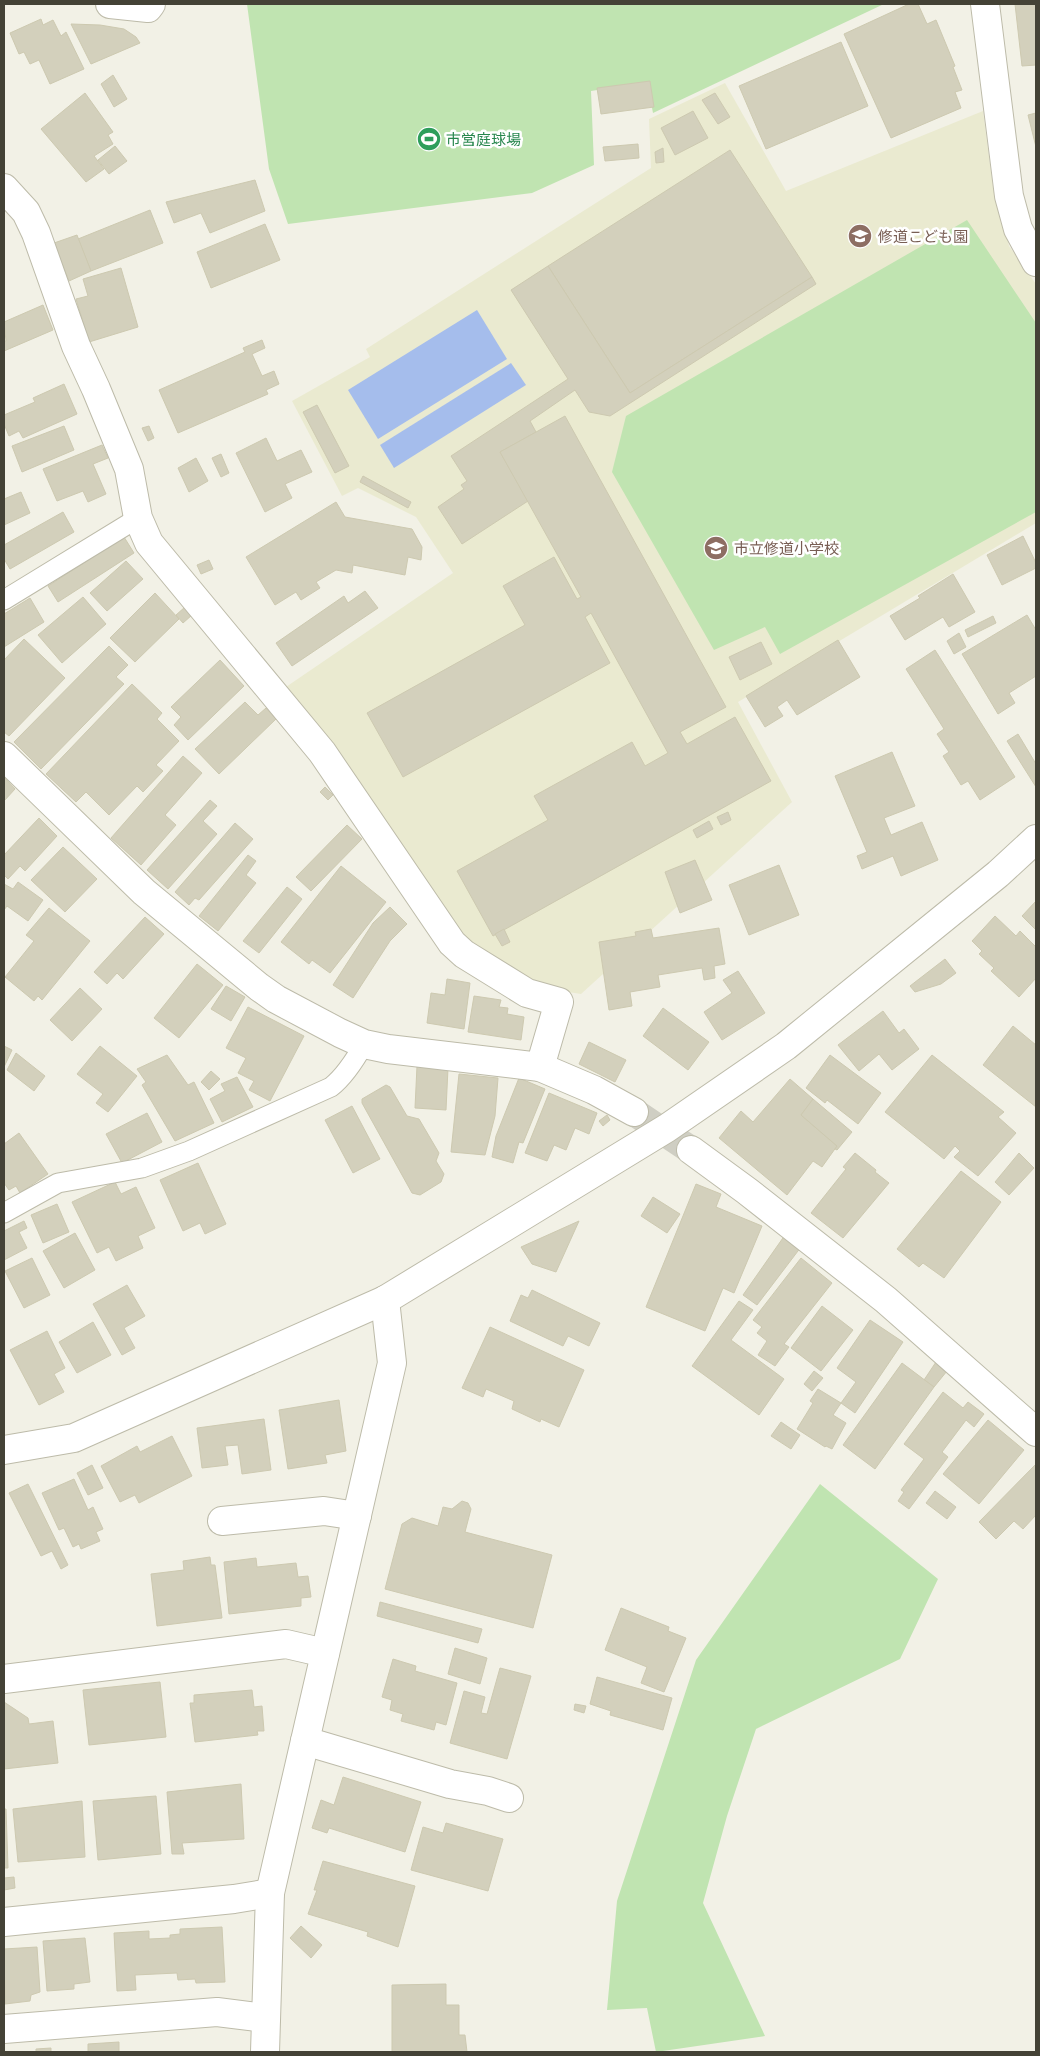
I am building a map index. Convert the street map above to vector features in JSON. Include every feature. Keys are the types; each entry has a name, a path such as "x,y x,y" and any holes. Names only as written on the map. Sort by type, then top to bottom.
{"street":[{"path":"110,4 148,8 151,4"},
{"path":"985,4 1009,196 1018,229 1036,262"},
{"path":"4,188 26,212 36,233 76,346 129,469 138,518 149,543 322,752 452,943 464,954 527,992 559,1002 540,1067"},
{"path":"4,756 144,892 240,972 276,999 364,1044 388,1049 540,1067 594,1090 634,1112"},
{"path":"4,1450 74,1438 386,1300 667,1128 786,1046 998,874 1036,840"},
{"path":"691,1150 785,1220 886,1300 1036,1432"},
{"path":"265,2052 270,1893 392,1362 386,1300"},
{"path":"222,1521 324,1511 357,1516"},
{"path":"4,1679 286,1644 325,1653"},
{"path":"305,1740 450,1784 488,1791 509,1798"},
{"path":"4,1922 234,1899 270,1893"},
{"path":"4,2029 217,2012 266,2018"}],"lane":[{"path":"4,600 138,518"},
{"path":"4,1213 58,1183 142,1168 189,1151 331,1087 339,1081 364,1044"}],"shaded area":[{"name":"市立修道小学校","path":"725,83 786,191 983,111 993,187 1009,246 1036,284 1036,523 738,702 792,802 581,994 537,987 461,939 283,689 453,573 416,517 358,488 342,496 292,401 370,357 366,349 651,168 649,119"}],"green space":[{"name":"市営庭球場","path":"247,4 884,4 653,113 647,82 591,91 594,165 532,193 288,224 269,169"},
{"path":"967,220 1036,323 1036,512 780,654 765,627 714,650 612,472 626,416"},
{"path":"820,1484 938,1579 900,1659 756,1729 727,1816 703,1903 765,2036 656,2052 647,2008 607,2010 617,1901 696,1660"}],"water":[{"path":"477,310 507,359 378,439 348,390"},
{"path":"511,363 526,385 394,468 380,445"}],"building":[{"path":"909,4 918,4 927,24 936,20 955,66 953,67 962,90 955,92 961,108 891,138 844,34"},
{"path":"1015,4 1036,4 1036,65 1022,66"},
{"path":"41,19 43,25 53,20 61,36 66,32 84,69 50,84 39,60 30,64 24,52 19,54 10,33"},
{"path":"71,24 100,25 124,29 136,37 140,43 91,64"},
{"path":"841,42 868,106 766,149 739,86"},
{"path":"113,75 127,99 114,107 101,84"},
{"path":"650,81 654,107 601,114 597,88"},
{"path":"85,93 113,132 108,135 113,144 94,156 104,169 86,182 41,129"},
{"path":"715,93 730,117 718,124 702,100"},
{"path":"693,111 708,138 675,155 661,128"},
{"path":"1036,113 1036,147 1028,115"},
{"path":"638,144 639,158 605,161 603,147"},
{"path":"115,146 127,161 109,174 98,160"},
{"path":"663,148 664,162 656,163 655,152"},
{"path":"730,150 812,277 630,393 548,266"},
{"path":"255,180 265,211 210,233 201,213 174,223 166,202"},
{"path":"150,210 163,243 91,271 78,239"},
{"path":"265,224 280,260 211,288 197,252"},
{"path":"77,235 91,271 69,281 54,243"},
{"path":"548,266 630,393 812,277 816,284 610,416 589,412 575,390 530,421 536,432 500,452 528,501 462,544 438,507 464,489 461,485 467,481 451,456 568,379 511,290"},
{"path":"121,268 138,327 89,342 76,299 88,296 83,279"},
{"path":"43,305 53,330 4,351 4,341 6,341 4,322"},
{"path":"262,340 265,348 252,354 262,376 274,371 279,384 266,390 268,394 178,433 159,390 245,352 243,348"},
{"path":"64,384 77,414 23,438 19,431 9,436 4,424 4,415 35,402 33,398"},
{"path":"317,405 349,466 335,473 303,412"},
{"path":"565,416 726,707 680,732 687,744 735,717 771,781 493,936 457,871 548,820 534,796 632,742 645,766 668,753 591,613 585,617 610,663 403,777 367,713 525,625 503,586 554,557 577,599 581,597 500,452"},
{"path":"64,426 74,450 22,472 12,446"},
{"path":"149,426 154,438 148,441 142,428"},
{"path":"266,438 277,461 301,450 312,472 285,484 292,498 265,512 236,453"},
{"path":"102,445 108,458 93,464 106,494 88,502 83,491 57,501 43,469"},
{"path":"221,454 229,473 221,477 212,458"},
{"path":"196,458 208,481 189,492 178,468"},
{"path":"363,476 411,502 408,508 360,482"},
{"path":"21,492 30,513 4,525 4,499"},
{"path":"336,502 345,517 412,529 422,547 421,560 408,557 405,575 353,565 352,573 336,570 316,582 320,588 301,600 296,592 275,605 246,557"},
{"path":"63,512 74,532 10,569 4,559 4,545"},
{"path":"1023,536 1036,563 1036,568 1002,585 987,555"},
{"path":"124,537 134,553 58,602 48,586"},
{"path":"209,560 213,569 201,574 197,565"},
{"path":"126,561 143,579 107,611 90,593"},
{"path":"953,574 975,612 949,627 943,617 905,640 890,616 920,598 918,596"},
{"path":"365,591 378,608 292,666 276,643 344,596 348,603"},
{"path":"155,593 179,619 135,662 110,638"},
{"path":"83,597 106,624 62,663 38,635"},
{"path":"30,598 44,622 4,647 4,614"},
{"path":"185,607 192,615 183,623 176,615"},
{"path":"1027,615 1036,630 1036,676 1009,693 1015,703 998,714 962,654"},
{"path":"993,616 996,623 968,637 965,630"},
{"path":"959,633 966,647 954,654 947,641"},
{"path":"24,639 65,678 9,736 4,732 4,660"},
{"path":"838,640 860,677 797,715 787,700 777,707 783,716 765,727 746,696"},
{"path":"761,642 772,664 740,680 729,657"},
{"path":"109,646 128,665 116,677 124,684 41,769 14,742"},
{"path":"935,650 1015,777 980,800 968,781 961,785 943,756 949,752 937,734 944,729 906,669"},
{"path":"220,660 244,686 188,740 174,725 181,717 171,707"},
{"path":"132,684 162,713 157,719 179,741 156,765 163,771 143,792 137,786 109,815 86,792 76,802 46,774"},
{"path":"245,702 258,715 266,708 276,719 219,774 195,749"},
{"path":"1018,734 1036,764 1036,787 1007,741"},
{"path":"892,752 915,806 884,818 891,835 922,822 938,860 901,876 893,856 862,869 857,856 867,852 835,776"},
{"path":"183,756 202,773 165,815 176,825 141,865 111,838"},
{"path":"4,777 15,789 4,801"},
{"path":"325,787 333,795 328,800 320,792"},
{"path":"210,800 217,806 203,821 217,834 168,889 147,870"},
{"path":"728,812 731,820 721,825 717,817"},
{"path":"39,818 57,836 25,871 20,866 8,879 4,875 4,855"},
{"path":"709,821 713,829 697,838 693,830"},
{"path":"235,823 253,839 199,900 195,898 189,905 175,892"},
{"path":"347,825 362,839 311,891 296,877"},
{"path":"63,847 97,879 65,912 31,880"},
{"path":"248,855 256,861 246,875 256,883 218,931 199,916"},
{"path":"695,860 712,900 680,913 665,872"},
{"path":"779,865 799,915 749,935 729,885"},
{"path":"341,866 386,902 330,973 312,960 309,964 281,942"},
{"path":"18,882 43,900 28,921 7,906 4,910 4,884 13,889"},
{"path":"287,887 302,899 259,953 243,941"},
{"path":"1036,901 1036,930 1022,916"},
{"path":"390,907 407,924 390,941 353,998 333,985 373,923"},
{"path":"49,908 90,941 42,1000 38,996 34,1001 5,977 34,941 26,935"},
{"path":"995,916 1016,936 1020,931 1036,947 1036,978 1019,997 991,971 994,968 979,954 982,951 972,941"},
{"path":"145,917 164,934 123,979 117,973 107,984 94,972"},
{"path":"719,928 725,964 714,966 715,978 704,980 702,968 658,975 660,987 630,992 632,1006 609,1010 599,942 636,936 635,932 651,929 653,938"},
{"path":"504,929 510,942 502,946 495,934"},
{"path":"945,959 956,973 941,984 915,992 910,986"},
{"path":"197,964 223,985 179,1038 154,1018"},
{"path":"738,971 765,1013 722,1040 704,1012 732,993 723,980"},
{"path":"447,979 470,983 464,1029 427,1023 431,993 445,995"},
{"path":"226,986 245,997 231,1021 211,1009"},
{"path":"80,988 102,1009 72,1041 50,1020"},
{"path":"474,996 501,1000 499,1007 508,1008 507,1014 524,1017 521,1040 468,1032"},
{"path":"248,1007 304,1036 270,1101 249,1090 254,1081 238,1073 246,1058 226,1048"},
{"path":"663,1008 709,1042 688,1070 643,1036"},
{"path":"883,1011 899,1033 904,1029 919,1049 892,1070 879,1054 859,1071 838,1045"},
{"path":"1013,1026 1036,1045 1036,1107 983,1065"},
{"path":"589,1042 626,1060 615,1082 579,1064"},
{"path":"4,1046 12,1050 4,1067"},
{"path":"100,1046 137,1076 108,1112 96,1103 103,1094 77,1074"},
{"path":"16,1053 45,1076 34,1091 7,1070"},
{"path":"167,1055 188,1085 194,1082 214,1123 175,1141 142,1085 146,1082 137,1069"},
{"path":"830,1055 881,1093 858,1124 827,1100 825,1103 806,1088"},
{"path":"932,1055 1004,1112 998,1117 1016,1133 978,1176 954,1157 960,1151 955,1146 944,1159 885,1112"},
{"path":"417,1066 448,1068 446,1110 415,1108"},
{"path":"211,1071 220,1079 209,1090 201,1082"},
{"path":"459,1074 498,1078 495,1116 485,1155 451,1152"},
{"path":"237,1077 253,1107 222,1122 210,1099 225,1091 221,1084"},
{"path":"519,1078 545,1089 523,1143 519,1142 513,1163 492,1157 496,1136"},
{"path":"790,1079 813,1099 801,1115 837,1146 822,1167 813,1161 787,1195 719,1138 741,1111 753,1122"},
{"path":"386,1085 390,1087 407,1116 419,1119 439,1153 436,1161 444,1174 441,1182 420,1195 412,1193 362,1103 362,1099"},
{"path":"549,1093 597,1113 589,1134 575,1128 566,1150 554,1145 547,1161 525,1153"},
{"path":"813,1099 852,1132 837,1150 835,1149 837,1146 801,1115"},
{"path":"352,1106 380,1159 353,1173 325,1120"},
{"path":"147,1113 162,1142 122,1163 106,1134"},
{"path":"607,1115 610,1120 603,1126 599,1121"},
{"path":"19,1133 48,1174 20,1193 16,1186 9,1190 4,1183 4,1144"},
{"path":"855,1153 889,1183 843,1238 811,1213 846,1169 843,1167"},
{"path":"1019,1153 1034,1168 1009,1195 995,1182"},
{"path":"198,1163 226,1224 205,1234 200,1223 183,1231 160,1180"},
{"path":"961,1171 1001,1202 944,1278 923,1263 919,1267 897,1249"},
{"path":"115,1182 121,1194 136,1187 155,1228 138,1236 143,1248 116,1261 109,1247 97,1253 72,1202"},
{"path":"696,1184 721,1194 716,1207 762,1226 734,1293 723,1288 705,1331 646,1307"},
{"path":"653,1197 680,1214 667,1233 641,1216"},
{"path":"57,1204 69,1232 43,1243 31,1215"},
{"path":"24,1221 27,1228 19,1232 27,1248 4,1260 4,1231"},
{"path":"579,1221 556,1272 532,1264 521,1247"},
{"path":"75,1233 95,1270 64,1288 43,1251"},
{"path":"785,1235 801,1247 757,1305 743,1295"},
{"path":"32,1258 50,1295 24,1308 5,1271"},
{"path":"801,1258 832,1283 784,1344 789,1347 775,1366 758,1355 767,1341 757,1333 762,1327 753,1320"},
{"path":"127,1285 145,1316 124,1328 135,1348 122,1355 93,1304"},
{"path":"532,1290 600,1323 589,1346 568,1336 563,1346 510,1321 521,1295 528,1298"},
{"path":"739,1301 753,1310 731,1340 784,1379 759,1415 692,1366"},
{"path":"822,1306 853,1330 821,1371 791,1348"},
{"path":"870,1320 903,1342 855,1413 841,1403 856,1382 837,1368"},
{"path":"93,1322 111,1355 77,1373 59,1342"},
{"path":"490,1327 584,1370 559,1427 541,1419 540,1422 512,1409 514,1401 486,1389 483,1397 462,1388"},
{"path":"47,1331 65,1368 54,1374 64,1392 39,1405 10,1350"},
{"path":"936,1362 947,1371 934,1387 924,1380"},
{"path":"902,1363 934,1387 875,1469 843,1445"},
{"path":"814,1371 823,1378 812,1391 804,1384"},
{"path":"818,1389 841,1403 833,1415 846,1423 832,1449 825,1447 797,1429 813,1403 810,1401"},
{"path":"943,1392 963,1408 968,1402 984,1414 974,1427 966,1420 942,1452 948,1457 909,1509 898,1501 904,1492 901,1490 924,1459 904,1444"},
{"path":"339,1400 346,1451 325,1455 327,1463 288,1469 279,1410"},
{"path":"264,1419 271,1470 242,1474 238,1445 225,1446 228,1465 202,1468 197,1428"},
{"path":"988,1420 1024,1450 979,1504 943,1474"},
{"path":"781,1422 800,1435 791,1449 771,1436"},
{"path":"172,1436 192,1476 139,1503 135,1495 120,1502 101,1466 137,1446 140,1452"},
{"path":"1036,1464 1036,1515 1023,1529 1014,1521 996,1539 979,1522"},
{"path":"92,1465 103,1488 88,1495 77,1473"},
{"path":"74,1479 88,1510 93,1507 103,1529 96,1532 100,1541 81,1549 79,1544 73,1547 64,1528 59,1530 42,1493"},
{"path":"28,1484 68,1565 61,1569 52,1551 41,1556 9,1493"},
{"path":"935,1491 956,1507 947,1519 926,1503"},
{"path":"462,1501 468,1503 471,1509 465,1532 552,1555 533,1628 385,1589 402,1524 412,1518 438,1526 443,1507 452,1509"},
{"path":"210,1557 211,1565 215,1565 222,1618 157,1626 151,1574 184,1570 183,1561"},
{"path":"256,1558 257,1567 296,1563 298,1577 308,1576 311,1597 301,1598 301,1606 229,1614 224,1562"},
{"path":"380,1602 482,1629 478,1643 377,1616"},
{"path":"621,1608 669,1627 668,1631 686,1638 664,1692 641,1683 647,1667 605,1650"},
{"path":"455,1648 487,1658 480,1684 448,1674"},
{"path":"393,1659 416,1666 415,1671 457,1683 446,1725 436,1722 434,1730 401,1721 403,1714 390,1710 392,1700 382,1697"},
{"path":"500,1668 531,1676 507,1759 450,1743 464,1691 485,1697 481,1713 487,1714"},
{"path":"597,1677 672,1698 663,1730 610,1715 611,1711 590,1704"},
{"path":"160,1682 166,1737 89,1745 83,1690"},
{"path":"252,1690 254,1707 262,1706 264,1731 257,1731 258,1735 195,1742 190,1703 194,1703 194,1695"},
{"path":"4,1702 28,1718 29,1724 53,1721 58,1763 4,1769"},
{"path":"575,1704 586,1706 584,1713 574,1710"},
{"path":"343,1777 421,1802 405,1852 329,1828 327,1833 312,1828 321,1800 334,1805"},
{"path":"241,1784 244,1839 182,1843 184,1854 172,1854 167,1792"},
{"path":"156,1796 161,1854 98,1860 93,1801"},
{"path":"82,1801 85,1857 18,1862 13,1809"},
{"path":"4,1809 6,1809 8,1868 4,1868"},
{"path":"446,1823 503,1839 488,1891 411,1870 423,1827 443,1833"},
{"path":"323,1861 415,1886 398,1947 367,1936 368,1932 308,1914 317,1890 314,1890"},
{"path":"14,1877 15,1888 4,1890 4,1878"},
{"path":"301,1926 322,1945 311,1958 290,1938"},
{"path":"222,1927 225,1982 196,1983 195,1979 178,1980 177,1973 135,1975 136,1990 117,1991 114,1933 149,1931 149,1939 170,1938 170,1935 180,1934 180,1929"},
{"path":"85,1938 90,1982 74,1984 74,1989 47,1991 43,1941"},
{"path":"37,1947 40,1992 31,1995 30,2001 5,2004 4,1949"},
{"path":"446,1984 446,2005 459,2005 459,2035 465,2035 467,2052 392,2052 392,1985"},
{"path":"119,2042 119,2052 88,2052 88,2044"},
{"path":"51,2048 51,2052 36,2052 36,2049"}],"tunnel":[{"path":"634,1112 691,1150"}],"place":[{"name":"市営庭球場","path":"429,139"},
{"name":"修道こども園","path":"860,236"},
{"name":"市立修道小学校","path":"716,548"}]}
